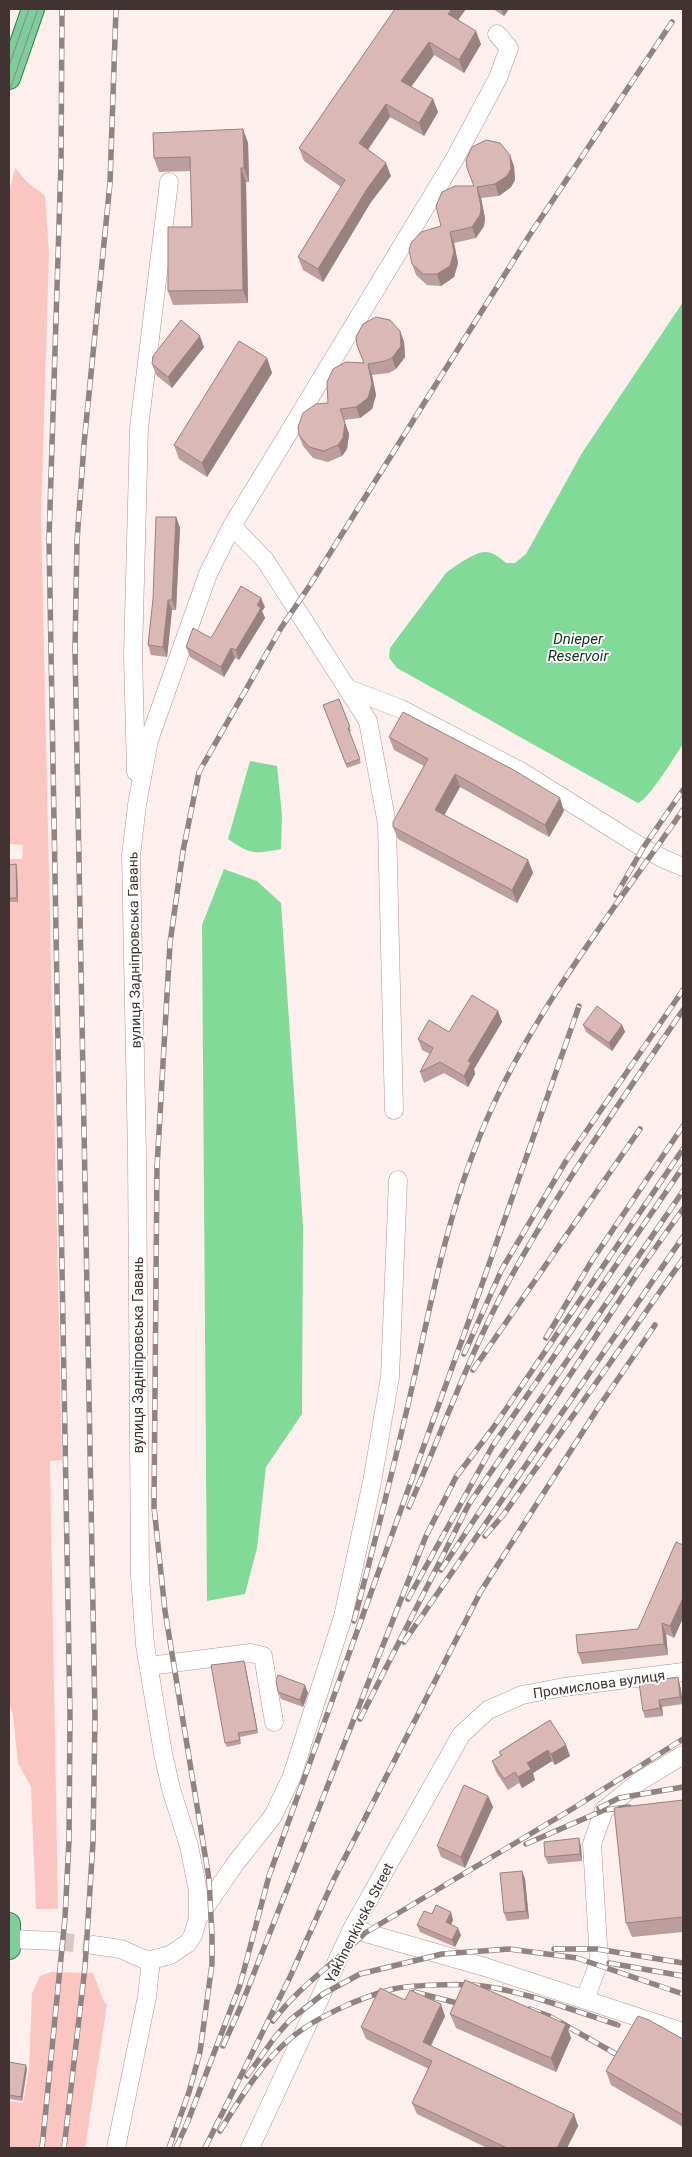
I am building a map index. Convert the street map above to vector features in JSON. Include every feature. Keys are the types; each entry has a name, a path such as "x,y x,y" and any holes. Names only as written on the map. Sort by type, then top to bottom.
{"main road":[{"path":"9,78 33,9"},
{"path":"9,1924 9,1948"}],"street":[{"name":"вулиця Задніпровська Гавань","path":"151,1960 170,1955 188,1943 193,1935 198,1918 198,1891 193,1864 171,1789 149,1666 140,1576 138,1166 131,856 137,805 149,740 208,574 232,526 467,136 498,78 509,48 497,34"},
{"path":"137,805 133,655 139,428 169,182"},
{"path":"232,526 266,560 368,721 387,824 394,1110"},
{"path":"350,690 401,709 522,772 643,848 683,867"},
{"path":"198,1918 235,1864 273,1816 292,1776 343,1617 372,1482 390,1376 398,1180"},
{"path":"149,1666 251,1653 263,1656 274,1722"},
{"path":"679,1673 683,1657"},
{"name":"Промислова вулиця","path":"488,1710 522,1695 539,1691 679,1673"},
{"name":"Yakhnenkivska Street","path":"250,2148 352,1930 461,1735 488,1710"},
{"path":"585,2000 599,1962 592,1844 604,1810 640,1781 683,1755"},
{"path":"352,1930 476,1964 683,2032"},
{"path":"9,1938 56,1941"},
{"path":"93,1945 121,1949 143,1959 151,1960 147,1997 116,2148"}],"shaded area":[{"path":"15,168 26,181 45,196 49,253 41,517 62,1460 50,1461 58,1909 36,1909 31,1787 18,1763 13,1716 9,1703 9,859 22,859 23,845 9,844 9,193"},
{"path":"51,1972 93,1973 104,2002 107,2005 85,2148 9,2148 9,2101 23,2103 29,2069 32,1993 40,1976"}],"water":[{"name":"Dnieper Reservoir","path":"683,302 683,744 649,794 638,803 397,668 389,658 390,648 446,573 476,554 488,552 506,563 515,563 526,554 582,453"},
{"path":"250,761 277,766 282,815 281,849 253,852 242,848 228,839"},
{"path":"224,869 257,881 281,903 303,1226 302,1414 266,1467 257,1548 245,1594 207,1601 202,925"}],"building":[{"path":"395,9 452,9 448,14 476,31 459,60 429,42 401,81 433,99 419,123 386,104 359,143 386,163 367,189 318,269 298,257 345,180 299,148"},
{"path":"243,129 244,168 241,168 243,290 168,291 168,227 192,227 190,157 154,158 153,133"},
{"path":"486,140 500,143 510,155 511,169 507,176 495,184 477,187 481,207 480,215 472,227 450,232 454,252 450,266 437,274 423,274 412,264 409,250 411,243 421,232 441,226 436,206 442,192 455,186 474,186 466,160 472,147"},
{"path":"376,317 390,320 400,331 401,346 392,358 368,364 372,384 368,398 356,407 340,409 345,423 343,438 338,445 324,451 309,447 299,435 298,427 303,413 316,404 328,403 327,382 333,369 346,362 364,363 356,337 363,324"},
{"path":"181,320 200,336 168,377 152,364 153,356"},
{"path":"239,341 267,358 202,463 174,445"},
{"path":"156,517 176,517 172,600 168,600 163,647 148,645 153,599"},
{"path":"241,586 261,598 257,605 261,608 236,650 231,648 221,667 186,647 193,628 211,638"},
{"path":"339,699 360,759 346,764 323,705"},
{"path":"403,712 512,769 560,798 545,825 455,774 435,810 528,860 512,890 393,827 393,822 428,759 389,737"},
{"path":"16,864 17,898 9,898 9,865"},
{"path":"472,995 498,1011 468,1061 471,1063 464,1076 440,1062 420,1072 433,1048 418,1039 429,1020 449,1032"},
{"path":"597,1006 622,1025 609,1043 583,1025"},
{"path":"676,1542 683,1545 683,1598 670,1626 662,1623 664,1644 578,1653 576,1635 638,1629"},
{"path":"244,1661 257,1730 238,1733 240,1740 225,1743 211,1665"},
{"path":"278,1675 305,1685 300,1700 278,1692 276,1680"},
{"path":"678,1677 680,1697 659,1700 660,1708 643,1711 639,1683"},
{"path":"550,1720 566,1745 551,1754 548,1750 527,1763 531,1769 518,1777 515,1772 504,1779 492,1761 502,1755 499,1752"},
{"path":"464,1785 488,1796 461,1857 437,1846"},
{"path":"683,1800 683,1917 626,1923 614,1808"},
{"path":"579,1838 580,1854 545,1857 544,1842"},
{"path":"522,1871 526,1911 504,1913 500,1873"},
{"path":"436,1905 451,1912 446,1922 458,1928 452,1940 417,1925 424,1911 432,1914"},
{"path":"465,1980 566,2024 551,2058 450,2014"},
{"path":"380,1988 405,2000 410,1990 441,2004 423,2042 574,2114 557,2148 507,2148 412,2103 432,2061 361,2027"},
{"path":"638,2016 683,2039 683,2115 606,2071"},
{"path":"9,2062 26,2065 21,2097 9,2095"}],"tunnel":[{"path":"56,1941 93,1945"}],"tram line":[{"path":"9,66 29,9"},
{"path":"9,92 38,9"}],"railway":[{"path":"42,2148 65,1918 69,1840 70,1716 49,539 61,163 62,9"},
{"path":"64,2148 85,1967 93,1842 95,1716 75,649 77,541 84,444 110,183 116,9"},
{"path":"169,2148 189,2092 200,2052 212,1964 209,1879 165,1611 154,1507 157,1167 170,943 183,851 199,772 281,628 310,585 529,236 672,22"},
{"path":"616,895 643,848 683,790"},
{"path":"354,1621 394,1464 450,1223 479,1138 499,1094 545,1009 599,928 683,810"},
{"path":"464,1354 502,1269 566,1161 683,990"},
{"path":"176,2148 240,1985 269,1876 480,1290 579,1006"},
{"path":"409,1507 472,1356 500,1297 535,1235 576,1170 683,1010"},
{"path":"546,1338 591,1262 683,1126"},
{"path":"473,1370 640,1129"},
{"path":"223,2046 241,2006 426,1536 456,1477 493,1428 683,1149"},
{"path":"408,1599 492,1447 683,1167"},
{"path":"360,1719 469,1504 683,1191"},
{"path":"441,1570 641,1268 683,1209"},
{"path":"404,1642 683,1237"},
{"path":"485,1536 504,1514 683,1259"},
{"path":"205,2148 290,1977 334,1879 481,1591 598,1408 655,1325"},
{"path":"273,2021 294,1997 365,1933 572,1809 683,1739"},
{"path":"599,1808 619,1798 683,1787"},
{"path":"526,1844 604,1810 629,1807"},
{"path":"247,2076 275,2037 290,2020 323,1994 360,1974 442,1954 509,1949 577,1958 683,1994"},
{"path":"554,1949 597,1949 683,1963"},
{"path":"609,1963 683,1976"},
{"path":"220,2131 243,2094 261,2070 291,2038 326,2015 367,1997 393,1989 444,1985 489,1987 545,2001 618,2025"},
{"path":"414,1992 457,2003"},
{"path":"530,2009 549,2016 616,2054"}]}
